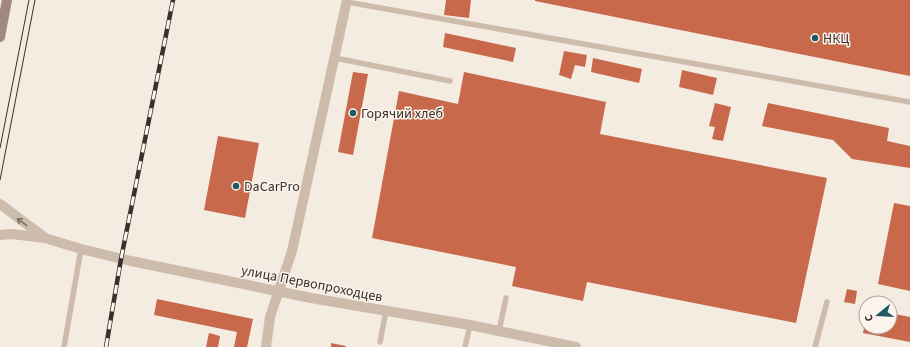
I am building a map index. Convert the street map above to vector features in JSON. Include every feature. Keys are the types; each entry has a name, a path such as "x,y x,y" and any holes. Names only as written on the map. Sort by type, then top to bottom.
{"main road":[{"path":"0,37 6,3"}],"street":[{"path":"266,347 270,317 292,251 347,1"},
{"name":"улица Первопроходцев","path":"0,204 45,238"},
{"name":"улица Первопроходцев","path":"0,235 12,234 45,238 81,249 131,261 279,291 470,325 576,347"}],"lane":[{"path":"347,1 910,102"},
{"path":"335,58 450,81"},
{"path":"64,347 81,249"},
{"path":"499,331 506,298"},
{"path":"815,347 827,302"},
{"path":"380,342 386,311"},
{"path":"465,347 470,325"}],"building":[{"path":"446,0 471,0 469,18 444,15"},
{"name":"НКЦ","path":"910,0 910,76 535,1"},
{"path":"445,33 516,48 513,62 443,47"},
{"path":"564,51 587,55 585,67 575,65 571,79 559,75"},
{"path":"593,58 642,69 639,83 591,72"},
{"path":"682,70 717,78 713,95 679,87"},
{"name":"Горячий хлеб","path":"353,72 368,74 353,155 338,152"},
{"path":"464,72 606,102 600,134 827,178 796,323 587,282 583,301 512,286 516,267 372,238 399,91 458,104"},
{"path":"715,103 731,107 723,141 712,139 715,127 709,126"},
{"path":"768,103 889,128 887,141 910,146 910,168 852,159 833,140 762,126"},
{"path":"218,136 259,143 245,218 204,210"},
{"path":"894,203 910,206 910,291 878,284"},
{"path":"847,289 857,291 855,304 844,302"},
{"path":"157,299 253,319 247,347 234,347 237,332 154,315"},
{"path":"898,315 910,317 910,342 873,335 898,335"},
{"path":"209,333 220,336 218,347 206,347"},
{"path":"331,343 346,346 346,347 331,347"}],"tram line":[{"path":"0,148 29,0"},
{"path":"0,180 35,0"}],"railway":[{"path":"106,347 121,259 173,0"}],"place":[{"name":"НКЦ","path":"815,38"},
{"name":"Горячий хлеб","path":"353,113"},
{"name":"DaCarPro","path":"236,186"}]}
